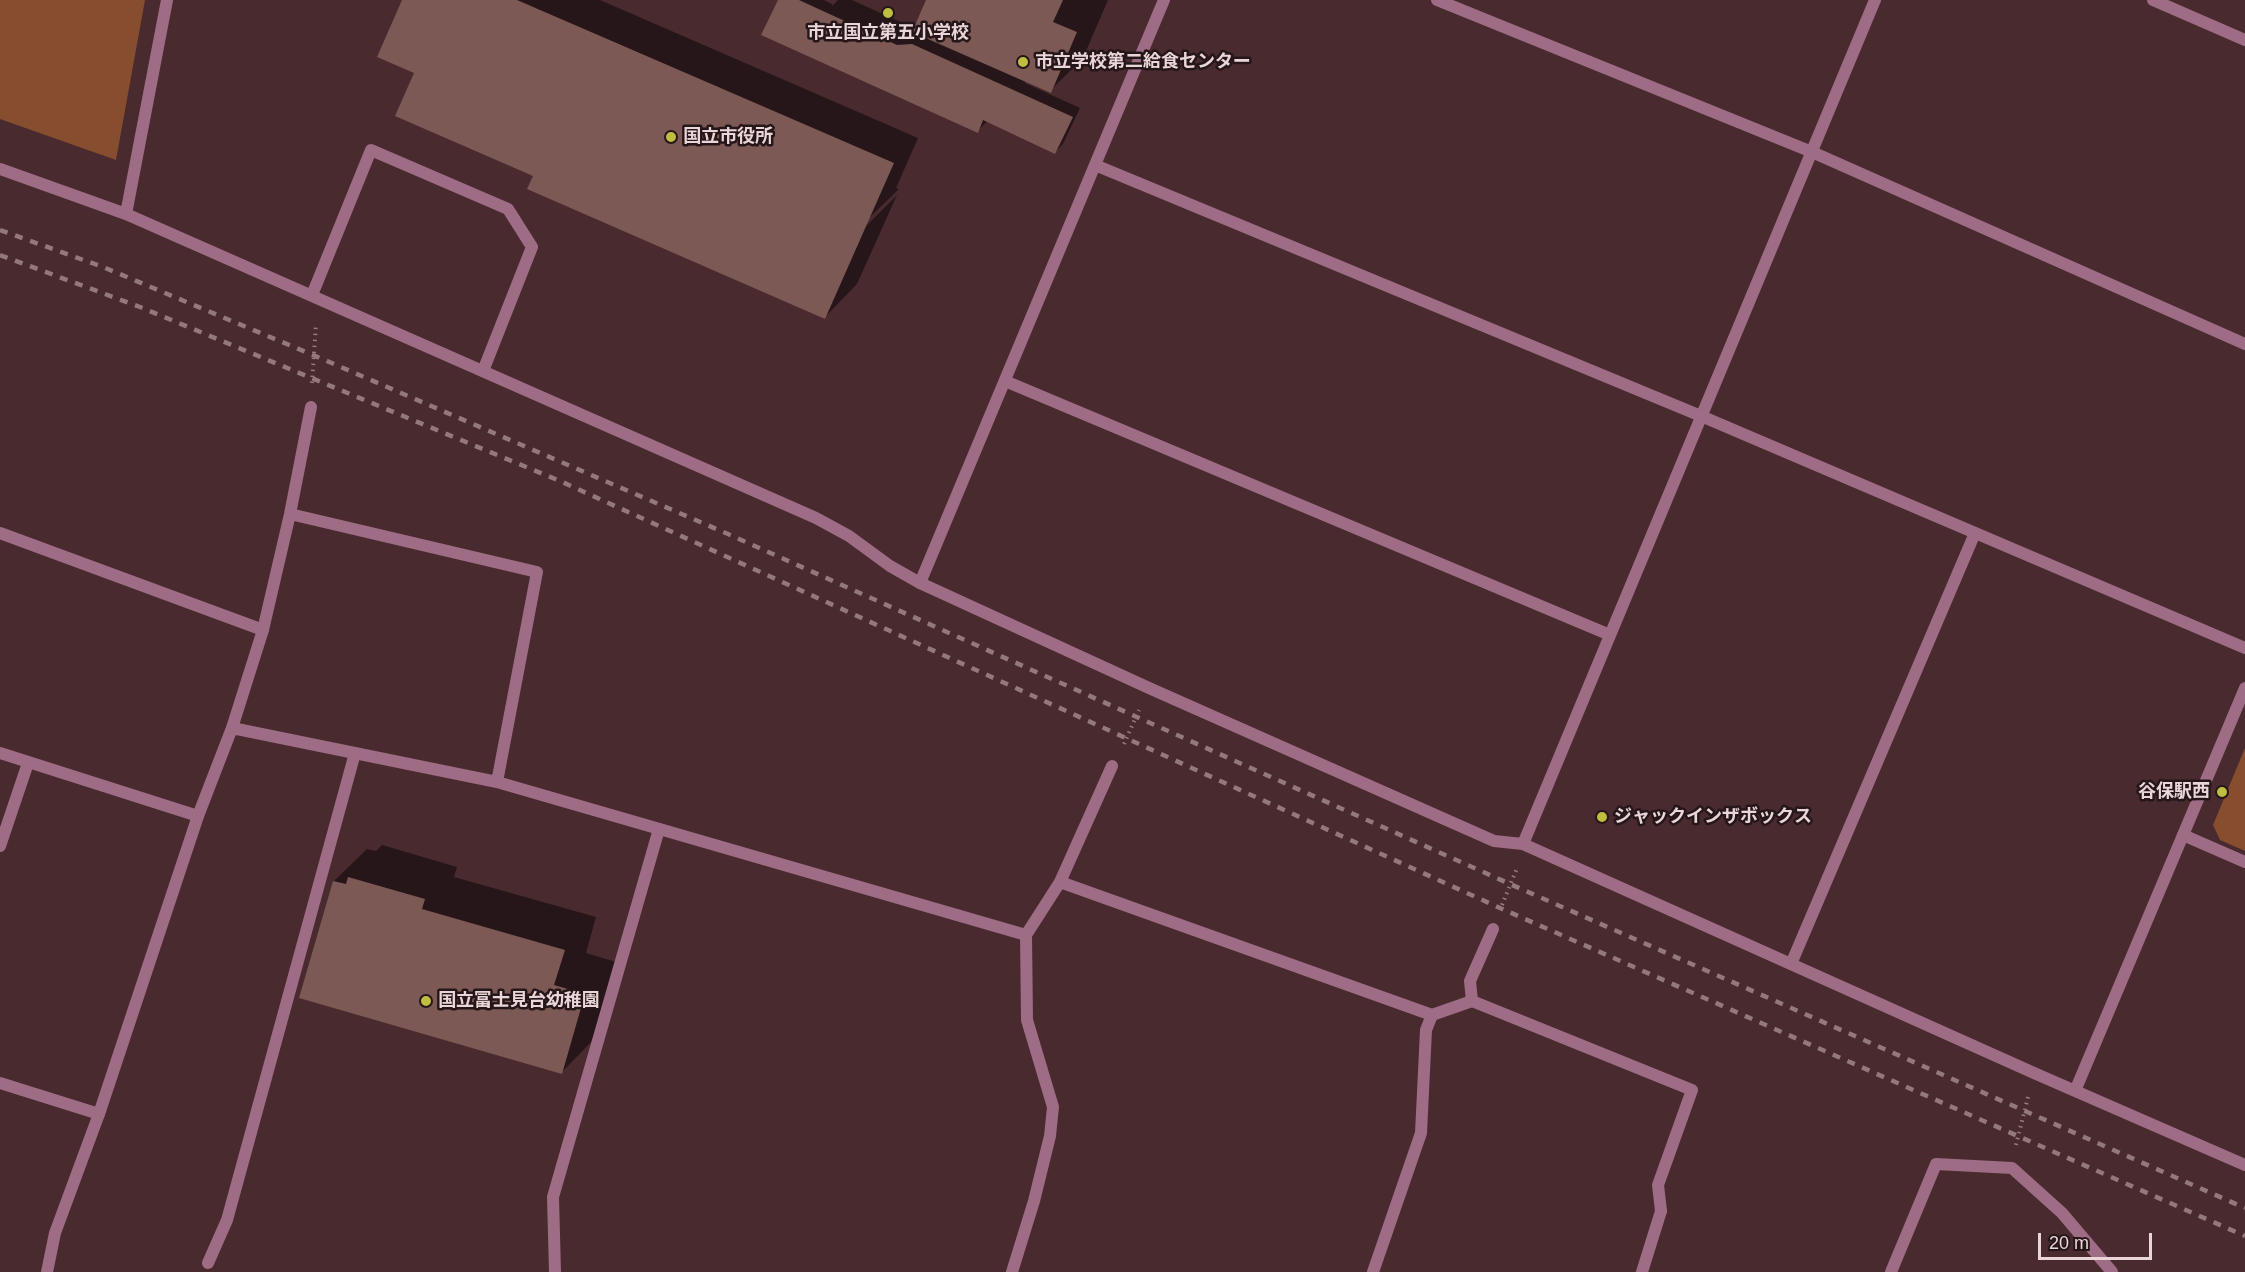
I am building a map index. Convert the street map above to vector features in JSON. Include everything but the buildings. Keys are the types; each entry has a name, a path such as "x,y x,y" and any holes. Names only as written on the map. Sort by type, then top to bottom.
{"street":[{"path":"126,214 167,0"},
{"path":"920,583 1164,0"},
{"path":"1437,0 1812,152 2245,344"},
{"path":"1523,844 1875,0"},
{"path":"2153,0 2245,40"},
{"path":"316,297 371,150 508,209 532,247 483,371"},
{"path":"1095,165 1701,416 2245,648"},
{"path":"0,169 126,214 816,518 849,536 890,566 920,583 1149,687 1494,841 1523,844 2245,1165"},
{"path":"1005,381 1610,635"},
{"path":"47,1272 55,1233 99,1114 198,816 232,728 263,630 311,407"},
{"path":"290,513 537,572 497,782"},
{"path":"1791,964 1975,532"},
{"path":"0,533 263,630"},
{"path":"2075,1091 2245,688"},
{"path":"232,728 497,782 1026,935"},
{"path":"0,753 198,816"},
{"path":"208,1263 227,1220 355,753"},
{"path":"0,846 28,763"},
{"path":"1012,1272 1034,1201 1047,1147 1053,1107 1027,1020 1026,935 1060,882 1112,766"},
{"path":"555,1272 553,1197 660,829"},
{"path":"2183,835 2245,862"},
{"path":"1060,882 1432,1015 1472,1000 1692,1090 1658,1185 1661,1211 1642,1272"},
{"path":"1472,1000 1470,981 1492,929"},
{"path":"1373,1272 1421,1133 1426,1030 1432,1015"},
{"path":"0,1083 99,1114"},
{"path":"1891,1272 1935,1164 2012,1168 2062,1213 2112,1272"}],"path":[{"path":"311,407 316,297"},
{"path":"1112,766 1149,687"},
{"path":"1492,929 1520,861 1523,844"},
{"path":"2012,1168 2034,1073"}],"shaded area":[{"path":"0,0 145,0 116,160 0,119"},
{"path":"2245,748 2245,851 2220,840 2213,825"}],"railway":[{"path":"0,230 103,267 728,534 1510,884 2245,1208"},
{"path":"0,255 140,307 560,481 1500,908 2245,1236"}],"place":[{"name":"市立国立第五小学校","path":"888,13"},
{"name":"市立学校第二給食センター","path":"1023,62"},
{"name":"国立市役所","path":"671,137"},
{"name":"谷保駅西","path":"2222,792"},
{"name":"ジャックインザボックス","path":"1602,817"},
{"name":"国立冨士見台幼稚園","path":"426,1001"}]}
